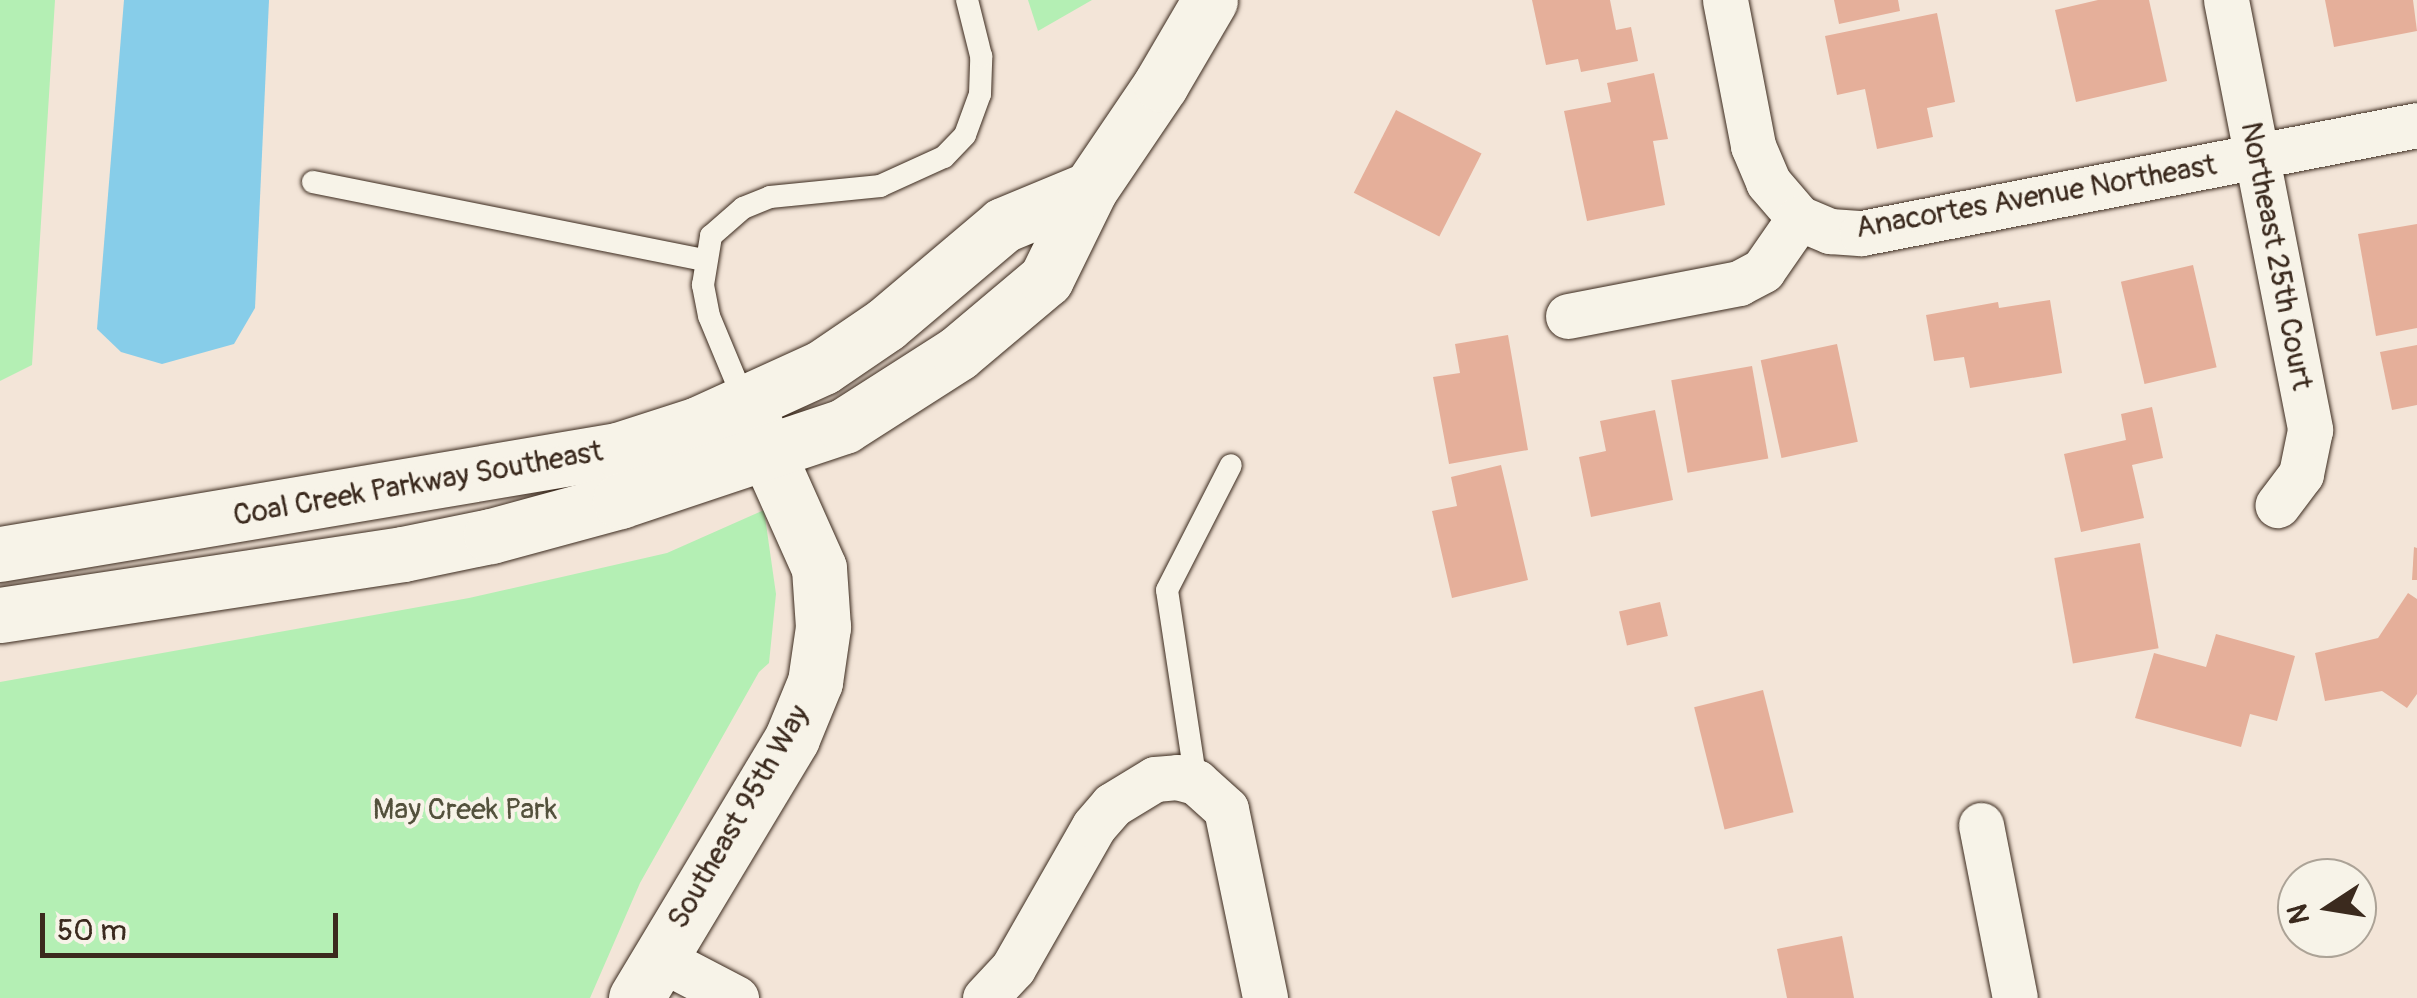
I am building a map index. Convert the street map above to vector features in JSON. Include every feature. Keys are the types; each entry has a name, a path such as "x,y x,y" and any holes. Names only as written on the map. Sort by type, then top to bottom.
{"main road":[{"name":"Coal Creek Parkway Southeast","path":"0,615 403,554 491,536 768,454 844,426 972,341 1046,280 1090,190 1161,84 1210,0"},
{"name":"Coal Creek Parkway Southeast","path":"0,554 618,450 746,405 823,367 886,324 1003,225 1090,190"},
{"name":"Southeast 95th Way","path":"647,978 792,738 814,682 823,627 819,568 746,405"}],"street":[{"path":"1568,316 1739,283 1763,270 1800,218 1768,182 1753,146 1725,0"},
{"name":"Northeast 25th Court","path":"2226,0 2310,430 2301,474 2278,504"},
{"name":"Anacortes Avenue Northeast","path":"1800,218 1830,231 1862,233 2417,125"},
{"path":"985,998 1014,968 1094,826 1112,805 1154,779 1196,782 1226,809 1234,828 1265,998"},
{"path":"1980,824 2016,998"},
{"path":"647,978 736,998"}],"lane":[{"path":"746,405 709,316 704,260 711,236 743,208 770,197 818,189 880,186 944,157 965,134 980,94 981,56 967,0"},
{"path":"313,182 704,260"},
{"path":"1196,782 1167,590 1230,464"}],"green space":[{"path":"0,0 55,0 32,365 0,381"},
{"path":"1028,0 1092,0 1038,31"},
{"name":"May Creek Park","path":"764,510 776,594 769,663 759,672 640,883 590,998 0,998 0,682 469,598 667,553"}],"water":[{"path":"124,0 269,0 255,308 234,344 162,364 121,352 97,329"}],"building":[{"path":"1532,0 1610,0 1616,30 1631,27 1638,61 1581,72 1578,59 1546,65"},
{"path":"1834,0 1898,0 1900,11 1839,24"},
{"path":"2098,0 2149,0 2167,81 2076,102 2055,10"},
{"path":"2325,0 2413,0 2417,31 2334,47"},
{"path":"1937,13 1955,102 1927,108 1933,137 1877,149 1865,89 1837,95 1825,36"},
{"path":"1654,73 1668,139 1653,141 1665,205 1587,221 1564,111 1611,102 1607,83"},
{"path":"1396,110 1482,154 1439,236 1354,193"},
{"path":"2417,224 2417,328 2376,336 2358,234"},
{"path":"2193,265 2217,367 2145,384 2121,282"},
{"path":"2050,300 2062,373 1970,388 1964,357 1934,361 1926,315 1998,302 1999,308"},
{"path":"1508,335 1528,450 1449,464 1433,377 1460,373 1455,344"},
{"path":"1837,344 1858,442 1781,458 1761,360"},
{"path":"2417,345 2417,405 2392,410 2380,352"},
{"path":"1752,366 1768,459 1688,473 1671,380"},
{"path":"2152,407 2163,458 2132,465 2144,518 2081,532 2064,454 2126,440 2121,414"},
{"path":"1655,410 1673,500 1591,517 1579,457 1606,451 1600,421"},
{"path":"1501,465 1528,580 1452,598 1432,511 1457,506 1451,477"},
{"path":"2140,543 2159,648 2073,663 2054,558"},
{"path":"2414,547 2417,548 2417,580 2412,580"},
{"path":"2408,593 2417,599 2417,694 2407,708 2382,691 2325,701 2315,653 2378,638"},
{"path":"1660,602 1668,636 1627,646 1619,611"},
{"path":"2216,634 2295,656 2277,721 2250,714 2241,747 2135,718 2154,653 2206,667"},
{"path":"1763,690 1793,812 1725,829 1694,707"},
{"path":"1842,936 1854,998 1787,998 1777,949"}]}
